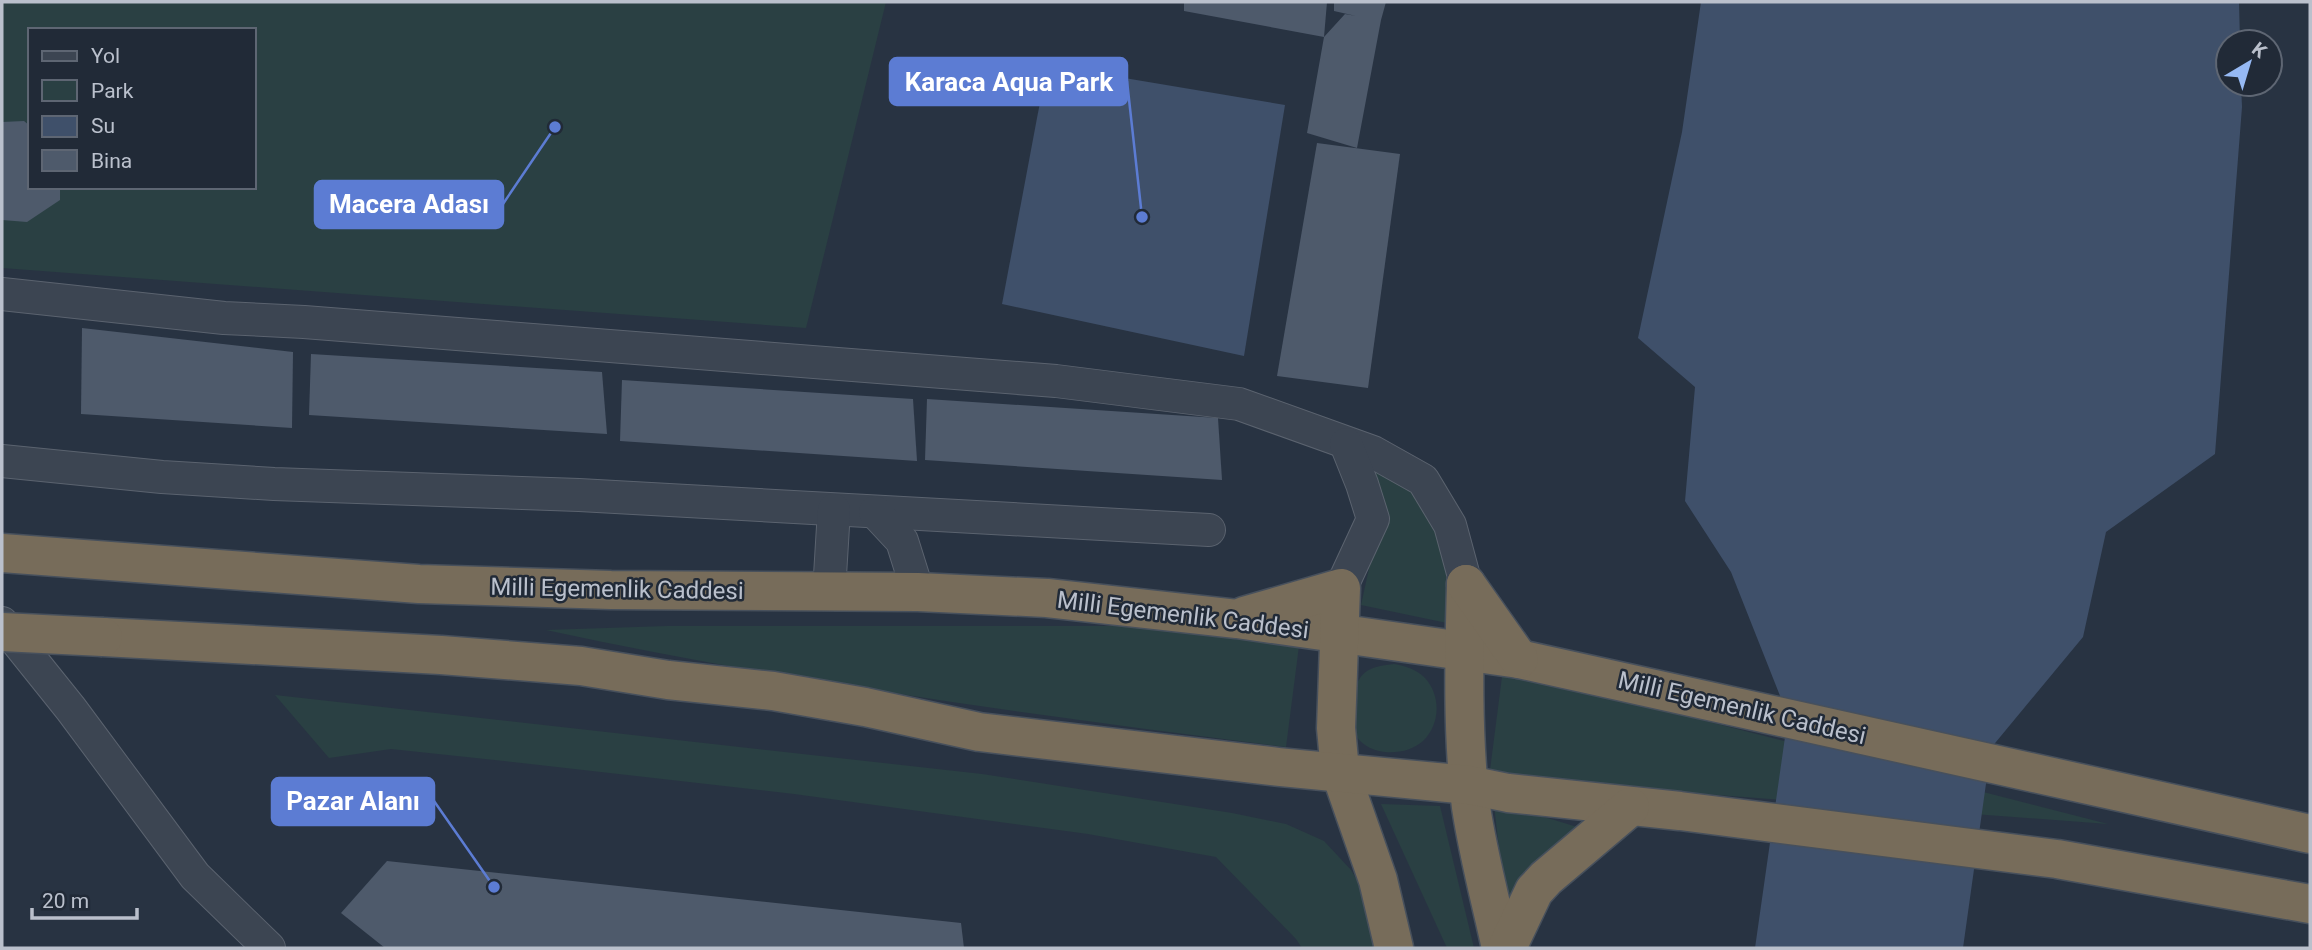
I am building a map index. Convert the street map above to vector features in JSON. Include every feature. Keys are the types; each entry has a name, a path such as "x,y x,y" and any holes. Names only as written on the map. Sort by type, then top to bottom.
{"highway":[{"name":"Milli Egemenlik Caddesi","path":"19,554 419,584 611,590 918,592 1047,598 1237,619 1519,659 2310,834"},
{"path":"1466,584 1464,651 1469,785 1501,948"},
{"path":"1466,584 1519,659"},
{"path":"1237,619 1341,587 1336,728 1340,771 1378,880 1394,948"},
{"path":"2,632 441,654 580,666 668,680 774,691 865,707 979,732 1279,767 1469,785 1508,793 1680,811 2057,859 2310,904"},
{"path":"1279,767 1317,797 1339,819 1361,849 1378,880"},
{"path":"1507,948 1535,891 1546,877 1630,807"}],"street":[{"path":"2,294 224,318 1056,381 1240,404 1373,452 1423,480 1450,525 1466,584"},
{"path":"1341,587 1373,519 1346,443"},
{"path":"2,461 224,481 579,495 1209,530"},
{"path":"829,592 834,509"},
{"path":"875,512 902,541 918,592"},
{"path":"2,624 71,709 195,876 269,948"}],"green space":[{"path":"2,2 886,2 806,328 2,268"},
{"path":"1373,463 1410,485 1435,528 1446,573 1447,623 1361,605 1383,505"},
{"path":"667,626 1122,626 1300,638 1286,747 822,682 546,630"},
{"path":"1394,664 1410,668 1424,677 1434,692 1437,709 1433,726 1423,741 1406,750 1385,752 1366,746 1358,739 1352,722 1354,697 1358,681 1367,671"},
{"path":"1503,669 2108,824 1489,778"},
{"path":"275,695 982,774 1286,824 1324,841 1351,870 1369,900 1385,948 1302,948 1216,857 1088,834 794,794 504,761 391,749 329,758"},
{"path":"1381,804 1440,806 1474,948 1447,948"},
{"path":"1494,805 1587,830 1551,849 1505,900"}],"water":[{"path":"1701,2 2239,2 2240,28 2214,28 2214,98 2242,98 2242,107 2215,454 2106,532 2083,637 1991,748 1963,948 1755,948 1788,716 1731,572 1685,501 1695,387 1638,338 1682,132"},
{"path":"1047,65 1285,105 1244,356 1002,304"}],"building":[{"path":"1184,2 1327,2 1324,37 1184,11"},
{"path":"1334,2 1386,2 1357,148 1307,133 1324,37 1345,14 1356,16 1334,11"},
{"path":"24,121 28,124 28,189 60,189 60,200 27,222 2,220 2,122"},
{"path":"1317,143 1400,154 1368,388 1277,376"},
{"path":"82,328 293,352 292,428 81,414"},
{"path":"311,354 602,372 607,434 309,415"},
{"path":"622,380 913,399 917,461 620,441"},
{"path":"927,399 1218,418 1222,480 925,460"},
{"path":"387,861 961,923 964,948 385,948 341,913"}],"place":[{"name":"Macera Adası","path":"555,127"},
{"name":"Karaca Aqua Park","path":"1142,217"},
{"name":"Pazar Alanı","path":"494,887"}]}
